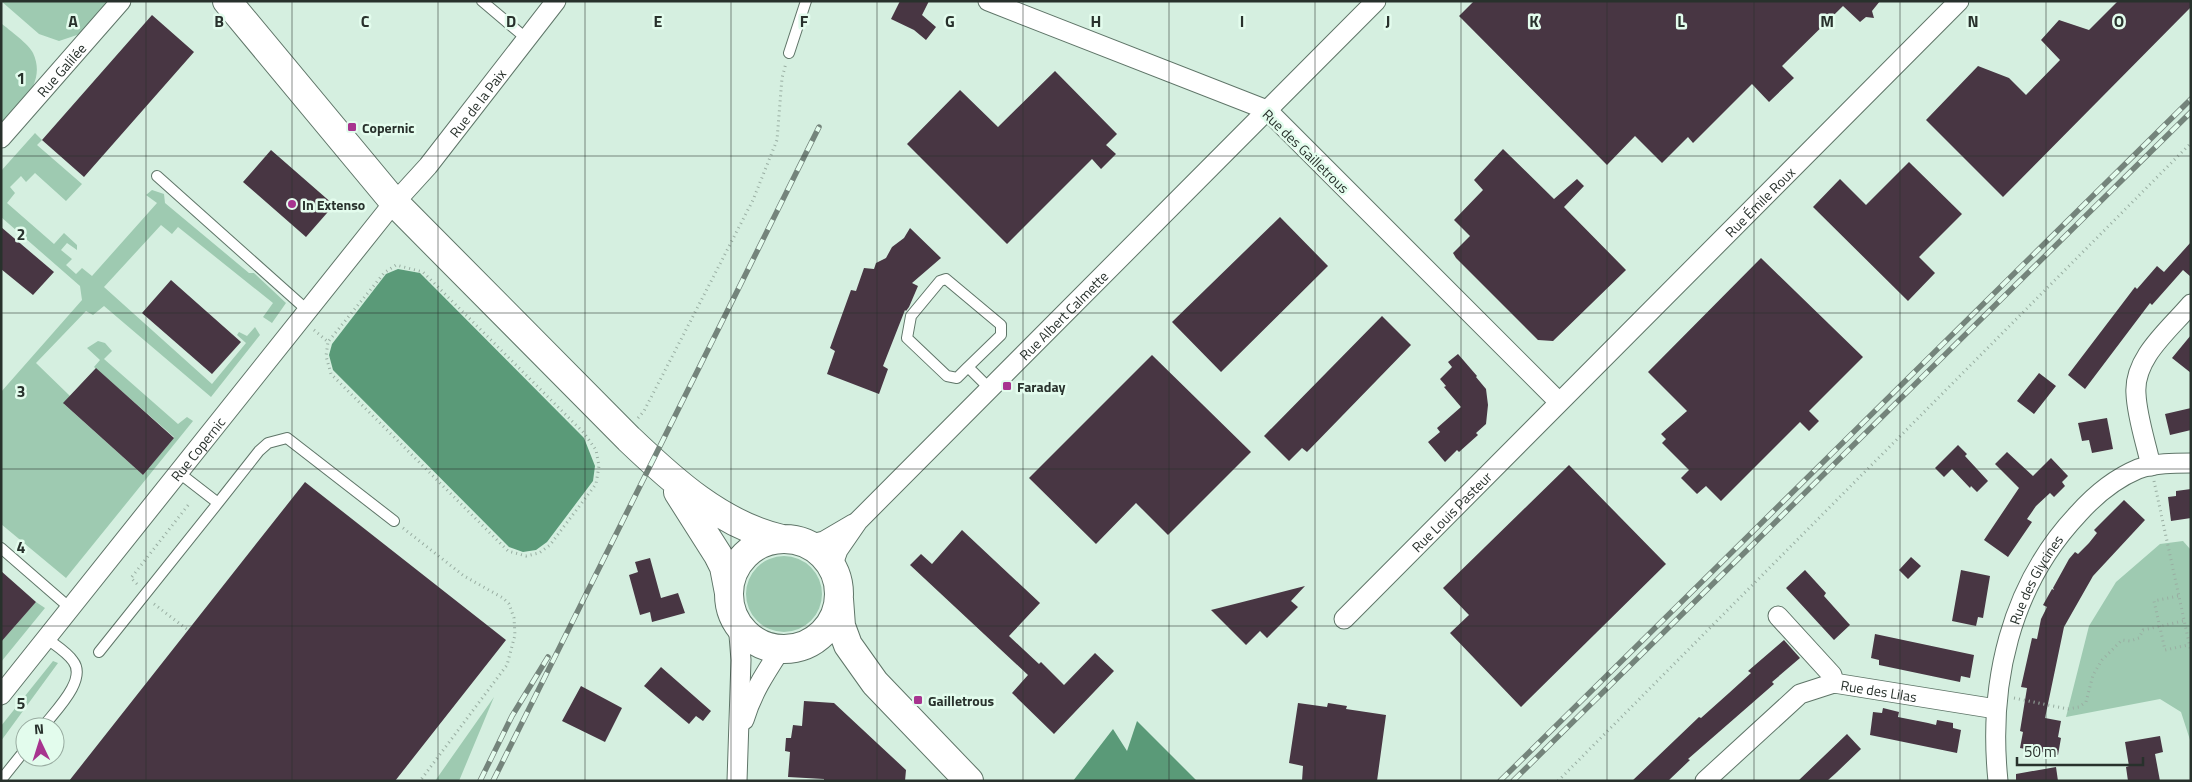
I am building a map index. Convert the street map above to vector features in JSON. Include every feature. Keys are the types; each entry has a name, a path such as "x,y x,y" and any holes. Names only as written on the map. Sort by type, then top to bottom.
{"street":[{"name":"Rue Galilée","path":"1,138 121,1"},
{"path":"227,1 394,202 665,474 704,503 743,526 760,534 795,540 824,554 838,582 841,626 848,645 875,683 969,781"},
{"name":"Rue de la Paix","path":"394,202 428,166 556,1"},
{"name":"Rue des Gailletrous","path":"988,1 1267,110 1559,402"},
{"name":"Rue Albert Calmette","path":"832,567 838,550 858,521 1376,1"},
{"name":"Rue Émile Roux","path":"1559,402 1959,1"},
{"name":"Rue Copernic","path":"1,695 394,202"},
{"path":"2151,466 2136,394 2137,380 2149,352 2191,304"},
{"name":"Rue Louis Pasteur","path":"1344,619 1559,402"},
{"name":"Rue des Glycines","path":"1998,781 1995,753 1996,708 2005,649 2016,610 2036,570 2064,528 2095,496 2109,485 2139,469 2151,466 2191,463"},
{"path":"665,474 724,567 739,636 741,660 740,736 737,781"},
{"name":"Rue Albert Calmette","path":"808,545 824,541 858,521"},
{"path":"729,593 732,579 739,563 752,550 768,542 782,539"},
{"path":"740,736 750,703 762,676 785,649 806,645 819,637 832,620 839,598"},
{"path":"736,620 744,632 756,641 770,647 814,650 837,657 875,683"},
{"path":"1783,621 1832,675 1834,683"},
{"name":"Rue des Lilas","path":"1705,781 1800,694 1834,683 1996,708"}],"lane":[{"path":"482,1 527,39"},
{"path":"788,53 806,1"},
{"path":"157,176 304,314"},
{"path":"946,280 1001,325 1000,335 968,367 957,378 947,376 907,338 911,316 940,281 946,280"},
{"path":"968,367 990,389"},
{"path":"99,652 258,451 268,443 287,438 394,521"},
{"path":"178,472 218,503"},
{"path":"1,548 70,608"},
{"path":"46,638 74,661 77,670 77,679 72,689 51,717"},
{"path":"1,780 15,762"}],"path":[{"path":"623,433 644,411 754,200 777,140 782,78 788,53"},
{"path":"1558,781 2191,143"},
{"path":"304,314 328,342 326,356 331,374 508,551 526,556 539,553 550,545 596,484 599,466 596,450 584,433 423,272 396,265 384,272 328,342"},
{"path":"2151,466 2188,646 2191,652"},
{"path":"133,588 137,583 131,578 189,504"},
{"path":"394,521 464,576 503,598 509,604 514,618 515,635 507,666 420,781"},
{"path":"2178,596 2154,601 2165,650 2188,646"},
{"path":"148,599 188,630"},
{"path":"1999,688 2008,696 2068,709 2079,707 2086,702 2093,675 2102,660 2122,640 2139,638 2143,630 2183,621"}],"shaded area":[{"path":"1,1 110,1 83,33 59,41 39,34"},
{"path":"1,23 31,49 37,74 34,84 23,102 1,126"},
{"path":"35,133 42,140 37,145 82,184 66,201 35,173 26,182 21,176 10,187 15,193 7,203 54,244 64,233 77,245 77,250 67,243 61,250 72,259 66,265 76,274 82,268 92,276 157,203 146,195 152,190 164,194 165,203 249,273 254,273 286,303 272,323 263,317 273,303 178,227 172,234 161,225 104,287 212,384 246,343 237,335 239,332 247,336 255,327 260,335 211,397 104,306 93,315 86,311 36,363 70,396 64,404 143,475 174,437 94,367 100,360 87,348 98,341 105,343 112,351 104,359 178,424 187,417 193,421 66,578 1,524 1,392 82,300 80,286 1,217 1,171"},
{"path":"398,269 420,273 584,438 595,466 593,481 547,542 536,550 523,552 509,547 333,370 329,355 332,344 386,274"},
{"path":"2183,541 2191,550 2191,743 2181,712 2160,699 2066,717 2089,626 2116,582 2160,544"},
{"path":"784,556 799,559 811,567 819,579 822,594 819,609 811,621 799,629 784,632 769,629 757,621 749,609 746,594 749,579 757,567 769,559"},
{"path":"36,602 45,608 1,662 1,642"},
{"path":"53,661 58,663 19,717 15,717 15,722 1,741 1,726"},
{"path":"494,697 459,781 435,781"},
{"path":"1137,721 1197,781 1073,781 1113,729 1127,751"}],"building":[{"path":"900,1 929,1 922,15 936,27 926,40 914,30 891,19"},
{"path":"1474,1 1880,1 1872,11 1874,18 1866,17 1860,22 1843,6 1782,66 1794,78 1769,102 1752,84 1693,143 1688,137 1662,163 1635,136 1607,165 1459,16"},
{"path":"2118,1 2191,1 2191,7 2003,197 1926,120 1978,66 2009,78 2026,95 2060,60 2041,40 2059,20 2089,30"},
{"path":"152,15 194,52 84,177 42,140"},
{"path":"1055,71 1117,134 1106,145 1116,154 1101,169 1092,159 1007,244 907,144 960,90 998,127"},
{"path":"1503,149 1554,199 1577,179 1584,186 1564,207 1626,270 1553,341 1538,340 1453,253 1470,236 1454,220 1483,190 1474,180"},
{"path":"271,150 334,205 306,237 243,182"},
{"path":"1909,162 1962,214 1919,257 1935,273 1908,301 1813,207 1840,179 1866,205"},
{"path":"1280,217 1328,266 1221,372 1172,322"},
{"path":"1,227 54,272 33,295 1,269"},
{"path":"910,228 941,258 912,283 918,286 909,307 905,310 883,366 888,369 879,394 827,374 835,351 830,348 851,290 856,291 864,268 874,269 876,263 886,258 892,247 904,238"},
{"path":"2191,242 2191,277 2183,270 2152,305 2150,303 2085,389 2068,375 2135,287 2137,289 2157,266 2164,272"},
{"path":"1761,258 1863,357 1809,411 1819,421 1809,431 1800,422 1721,501 1706,486 1697,494 1681,478 1689,470 1662,443 1666,439 1661,434 1687,411 1648,372"},
{"path":"171,280 241,342 212,374 142,313"},
{"path":"1382,316 1411,345 1307,452 1302,448 1289,461 1264,436"},
{"path":"2191,335 2191,373 2172,358"},
{"path":"1458,354 1486,389 1488,405 1486,424 1476,433 1478,435 1459,452 1457,450 1445,462 1428,442 1440,432 1437,428 1461,407 1444,387 1446,386 1440,379 1452,367 1448,362"},
{"path":"1152,355 1251,452 1168,535 1136,503 1096,544 1029,478"},
{"path":"96,368 174,438 143,475 63,403"},
{"path":"2039,373 2056,386 2034,414 2017,401"},
{"path":"2191,408 2191,430 2170,435 2165,414"},
{"path":"2107,418 2113,449 2092,453 2089,440 2082,441 2078,423"},
{"path":"1958,445 1967,454 1965,456 1988,481 1977,492 1971,486 1970,488 1952,469 1944,477 1935,468"},
{"path":"2007,452 2033,476 2051,458 2068,476 2062,482 2065,486 2054,497 2050,493 2036,506 2027,519 2032,522 2008,557 1984,540 2019,488 1995,464"},
{"path":"1569,465 1666,564 1521,707 1450,633 1469,615 1443,588"},
{"path":"305,482 506,640 395,781 69,781"},
{"path":"2191,489 2191,518 2171,521 2168,497 2176,496 2176,491"},
{"path":"2124,500 2145,520 2093,576 2064,627 2045,718 2061,721 2058,737 2061,738 2058,755 2020,748 2023,732 2020,731 2027,688 2021,687 2032,638 2037,639 2041,619 2047,607 2043,605 2052,589 2054,590 2053,588 2069,559 2075,552 2078,554 2089,543 2097,533 2094,530"},
{"path":"962,530 1040,603 1009,636 1039,664 1041,662 1064,685 1095,653 1114,671 1054,734 1012,693 1028,675 910,565 921,554 932,564"},
{"path":"1911,557 1921,566 1908,579 1899,570"},
{"path":"650,558 661,598 678,593 685,613 652,622 650,612 640,615 629,575 638,572 635,562"},
{"path":"1805,570 1826,593 1824,596 1850,625 1834,640 1786,588"},
{"path":"1961,570 1990,576 1983,618 1978,617 1976,626 1952,621"},
{"path":"1,571 36,602 1,642"},
{"path":"1305,586 1291,601 1298,607 1267,638 1260,631 1246,645 1211,610"},
{"path":"1875,634 1974,655 1970,678 1961,676 1960,682 1879,665 1879,660 1871,658"},
{"path":"1784,640 1800,658 1772,682 1774,684 1688,759 1690,760 1668,781 1632,781 1699,717 1701,718 1751,673 1748,671"},
{"path":"661,667 711,711 703,721 696,716 689,724 644,686"},
{"path":"581,686 622,708 605,742 562,721"},
{"path":"804,701 834,703 906,770 905,781 824,781 824,779 788,777 790,752 785,751 786,738 791,738 793,725 802,726"},
{"path":"1298,703 1327,707 1328,703 1347,706 1346,709 1386,715 1377,781 1302,781 1303,766 1289,763"},
{"path":"1883,708 1899,712 1898,717 1936,725 1937,720 1953,723 1953,728 1961,730 1957,753 1870,735 1873,712 1882,713"},
{"path":"1847,734 1861,749 1836,773 1827,781 1798,781"},
{"path":"2160,736 2163,752 2155,754 2160,781 2128,781 2126,767 2129,766 2125,742"},
{"path":"2056,767 2058,781 2016,781 2016,774"}],"railway":[{"path":"1500,781 2191,99"},
{"path":"1513,781 2191,112"},
{"path":"493,781 819,127"},
{"path":"480,781 512,716 548,657"}],"place":[{"name":"Copernic","path":"352,127"},
{"name":"In Extenso","path":"292,204"},
{"name":"Faraday","path":"1007,386"},
{"name":"Gailletrous","path":"918,700"}]}
